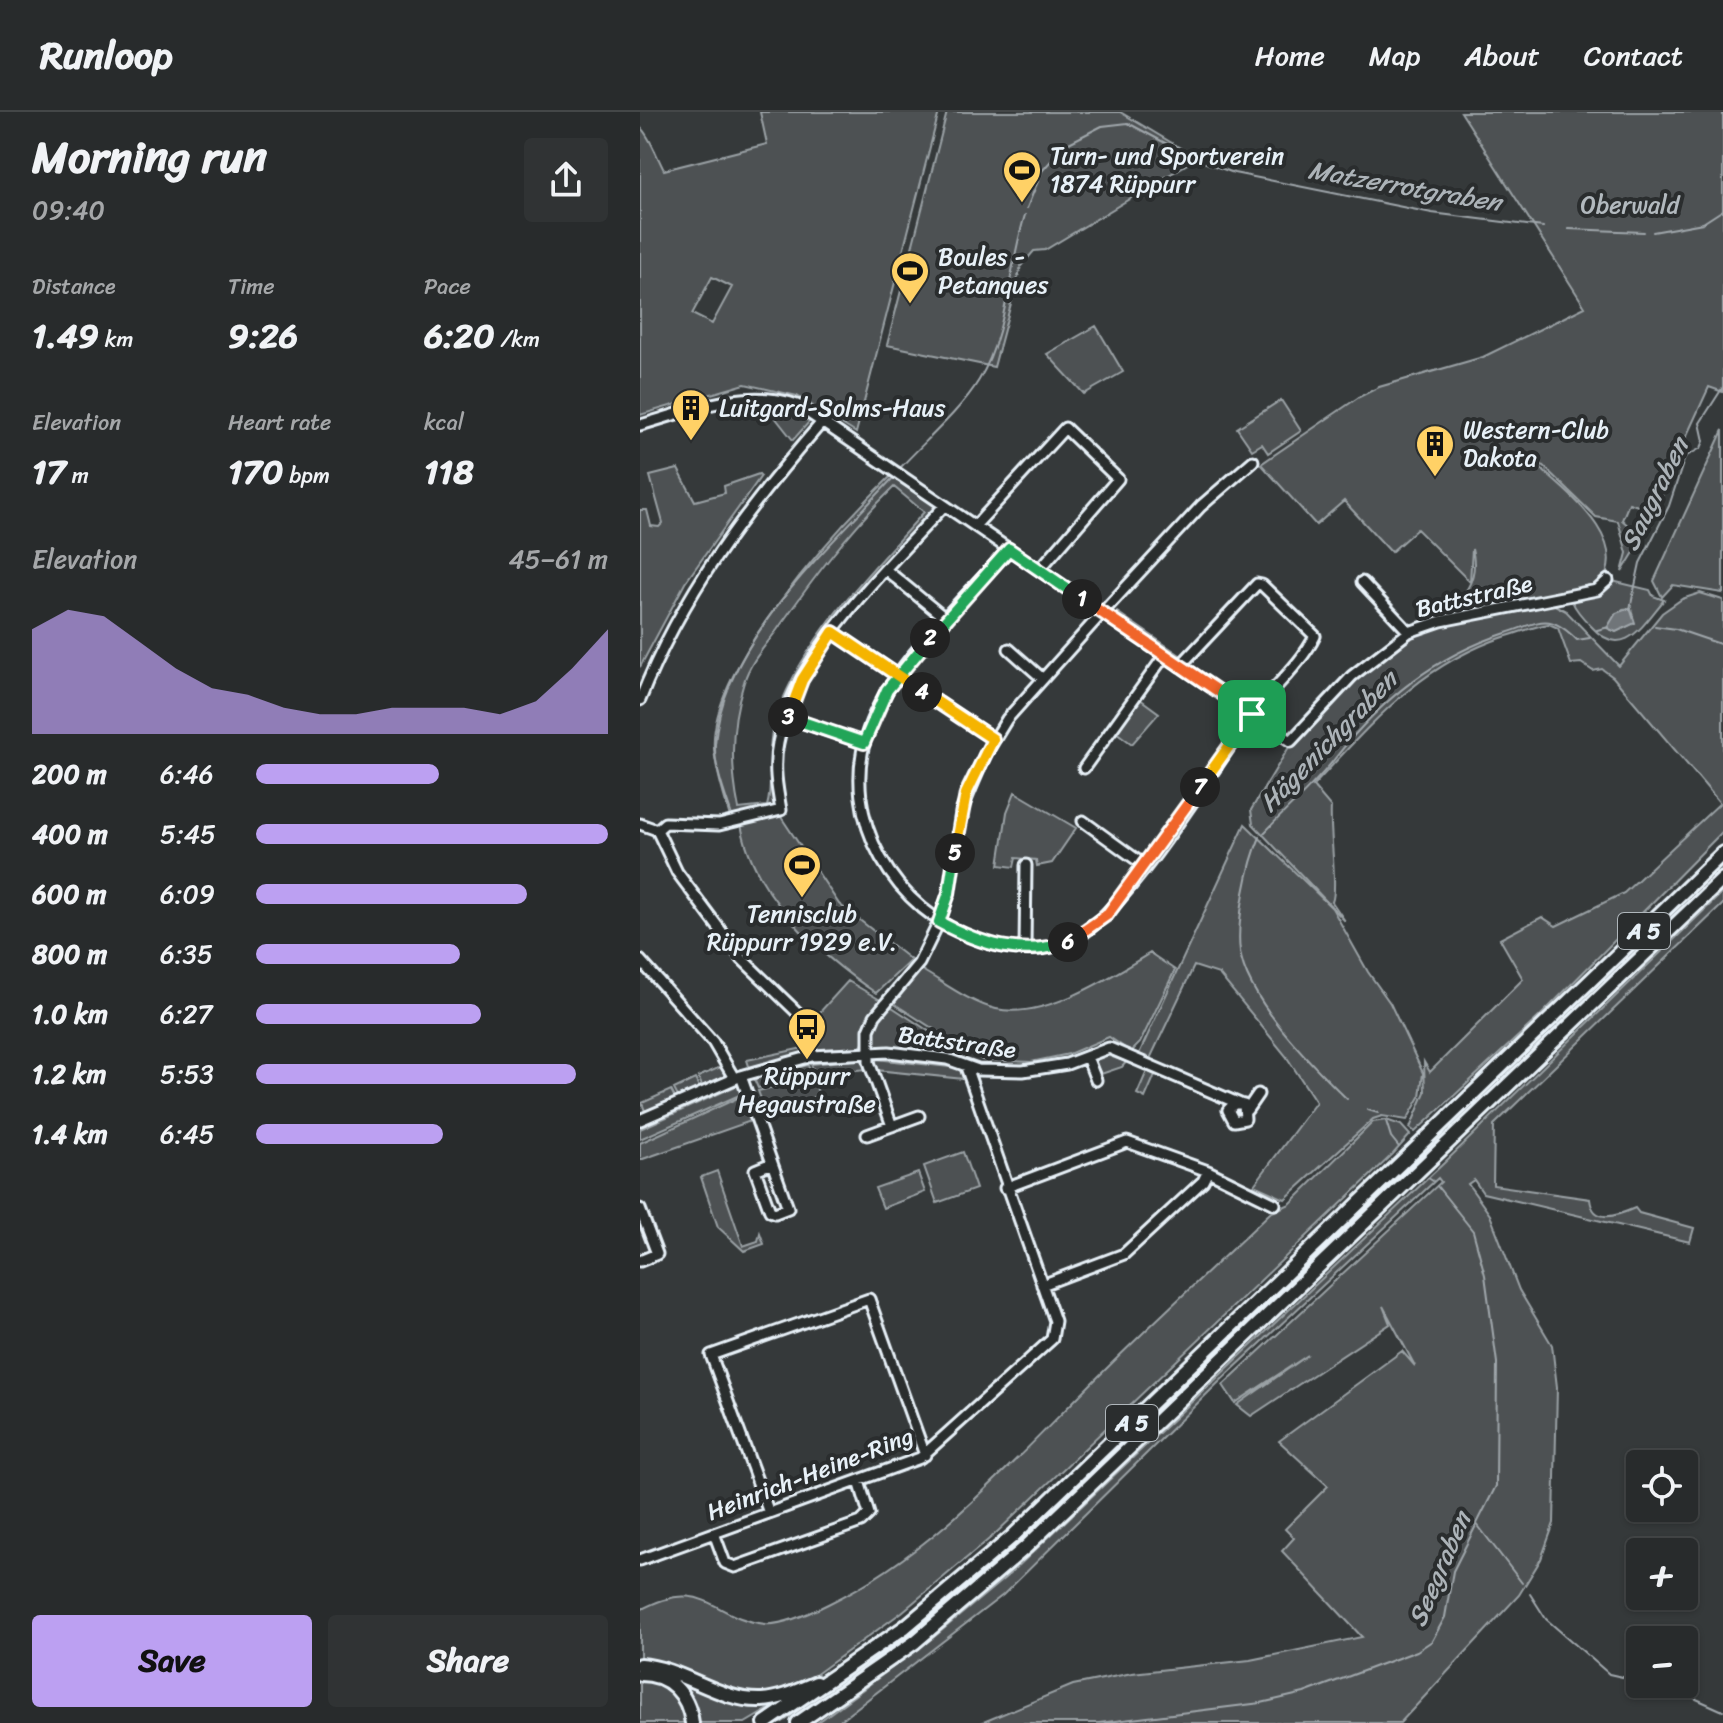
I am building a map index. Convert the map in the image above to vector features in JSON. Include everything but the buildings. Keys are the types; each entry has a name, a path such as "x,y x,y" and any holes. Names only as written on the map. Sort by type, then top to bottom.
{"highway":[{"name":"A 5","path":"765,1723 905,1627 1013,1536 1723,853"},
{"name":"A 5","path":"798,1723 843,1695 970,1597 1723,879"},
{"path":"640,1665 672,1672 730,1696 761,1700 782,1697 845,1670"},
{"path":"640,1674 658,1676 676,1686 687,1703 692,1723"},
{"path":"810,1723 843,1695"}],"street":[{"path":"640,425 759,395 797,405 1252,714"},
{"path":"640,700 677,615 711,561 756,500 823,421"},
{"path":"975,526 1065,428 1118,479 1040,569"},
{"path":"892,1126 867,1052 871,1023 912,974 939,922 949,893 961,812 993,739 1043,679 1201,506 1253,461"},
{"path":"657,830 665,823 719,825 781,810 776,766 786,717 802,680 833,632 944,506"},
{"path":"1009,549 897,676 877,707 864,743 858,787 873,845 901,887 939,922 988,943 1025,949 1062,944 1093,928 1107,915 1252,714 1315,636 1262,585 1252,587 1180,666"},
{"path":"886,570 946,619"},
{"name":"Battstraße","path":"1252,714 1291,741 1352,676 1409,632 1441,621 1597,590 1608,580"},
{"path":"1362,582 1409,632"},
{"path":"833,632 993,739"},
{"path":"1009,649 1043,679"},
{"path":"1084,768 1165,655"},
{"path":"786,717 864,743"},
{"path":"1083,821 1144,865"},
{"path":"640,824 657,830 683,882 742,959 800,1015 812,1056"},
{"path":"1025,949 1026,865"},
{"path":"640,960 713,1042 738,1077 772,1163 788,1208 775,1213 770,1211 755,1170 772,1163"},
{"name":"Battstraße","path":"641,1118 738,1077 812,1056 867,1052 947,1059 966,1067 1023,1071 1087,1057 1109,1048 1244,1107 1258,1094"},
{"path":"1087,1057 1096,1080"},
{"name":"Heinrich-Heine-Ring","path":"640,1560 925,1455 1052,1339 1055,1321 1005,1188 966,1067"},
{"path":"867,1135 919,1116"},
{"path":"1005,1188 1127,1142 1208,1171 1275,1204"},
{"path":"1042,1285 1124,1254 1203,1181 1208,1171"},
{"path":"640,1208 657,1254 640,1261"},
{"path":"769,1513 711,1355 869,1299 925,1455"},
{"path":"714,1533 725,1563 735,1567 861,1522 869,1514 859,1481"}],"green space":[{"path":"760,112 939,112 856,433 797,396 745,384 640,415 640,127 664,170 767,144","holes":["712,277 732,287 712,324 692,314"]},
{"name":"Turn- und Sportverein 1874 Rüppurr","path":"947,112 1120,112 1197,158 1045,250 1034,251 1021,266 994,367 887,345"},
{"name":"Oberwald","path":"1461,112 1723,112 1723,392 1709,387 1669,474 1655,518 1622,572 1627,553 1618,521 1596,517 1535,458 1531,468 1540,468 1566,491 1593,520 1603,536 1608,552 1608,569 1600,585 1440,617 1468,588 1472,579 1474,570 1472,549 1470,582 1417,529 1391,552 1344,501 1316,525 1261,464 1359,397 1379,387 1483,357 1585,307","holes":["1629,503 1644,508 1646,503 1652,506 1638,534 1622,520"]},
{"path":"1096,326 1123,372 1084,394 1047,354"},
{"path":"1281,400 1301,431 1268,453 1262,444 1252,450 1237,428"},
{"path":"763,402 788,406 810,421 793,440"},
{"path":"1723,430 1723,593 1673,585 1662,597 1654,581"},
{"path":"678,469 695,501 725,493 724,486 759,474 761,476 685,583 640,667 640,510 647,510 651,526 659,527 663,523 650,476"},
{"path":"891,476 936,507 862,590 811,658 791,693 778,726 772,757 779,806 731,821 714,749 718,717 731,680 779,603 808,565","holes":["894,487 924,512 858,586 817,638 784,696 773,727 767,806 739,809 734,777 734,730 739,698 754,661 832,556"]},
{"path":"1612,581 1650,590 1653,596 1664,600 1632,636 1613,641 1591,626 1572,601","holes":["1631,608 1634,623 1616,632 1610,629 1623,609"]},
{"path":"1700,593 1723,600 1723,831 1540,1016 1415,1132 1410,1128 1425,1092 1424,1062 1430,1072 1523,979 1500,939 1542,917 1556,926 1624,893 1720,803 1613,677 1602,669 1593,671 1581,663 1571,664 1558,628 1549,624 1476,648 1423,679 1378,718 1313,786 1331,807 1332,902 1345,921 1253,824 1251,810 1292,742 1343,689 1412,635 1441,625 1549,602 1566,611 1619,666 1662,613 1682,599"},
{"path":"1117,612 1180,657 1175,658 1117,618"},
{"path":"1140,699 1159,713 1132,744 1116,732"},
{"path":"1015,792 1076,828 1052,863 1037,866 1036,860 1016,858 1014,867 999,865 1007,812"},
{"name":"Tennisclub Rüppurr 1929 e.V.","path":"779,814 839,904 911,960 876,993 812,942 774,899 759,875 741,824"},
{"path":"1245,824 1332,908 1368,972 1390,1003 1423,1073 1420,1097 1407,1120 1382,1116 1373,1119 1285,1199 1254,1185 1316,1102 1286,1056 1219,974 1194,966 1149,1061 1138,1056"},
{"path":"1723,865 1723,870 1430,1150"},
{"path":"1723,892 1723,904 1494,1125 1493,1185 1590,1199 1592,1207 1601,1216 1635,1208 1639,1213 1694,1228 1690,1242 1483,1193 1474,1180 1468,1184 1490,1215 1519,1290 1552,1345 1557,1387 1554,1523 1541,1559 1519,1595 1400,1723 981,1723 1073,1685 1132,1673 1250,1660 1362,1637 1282,1551 1294,1538 1285,1529 1328,1486 1279,1441 1402,1351 1415,1366 1383,1306 1390,1324 1251,1416 1237,1405 1308,1355 1235,1403 1223,1385 1441,1182 1438,1178 1217,1384 1003,1595 837,1723 817,1723 934,1637 1012,1572 1444,1163"},
{"path":"1150,953 1175,970 1140,1043 1131,1052 1109,1037 1069,1054 1031,1062 982,1060 893,1003 920,969 986,1006 1015,1011 1035,1008 1076,994"},
{"path":"848,981 882,1001 882,1005 860,1048 818,1051 813,1043 810,1023"},
{"path":"892,1007 950,1045 965,1061 876,1047 873,1035 876,1024 882,1014"},
{"path":"803,1048 803,1056 750,1069 747,1060"},
{"path":"1103,1051 1111,1051 1109,1056 1121,1060 1124,1056 1129,1059 1122,1067 1101,1074 1093,1059 1096,1055 1098,1059 1105,1056"},
{"path":"864,1059 868,1069 815,1074 811,1064"},
{"path":"876,1059 959,1068 964,1079 876,1070"},
{"path":"725,1065 724,1078 703,1088 698,1077"},
{"path":"808,1065 811,1075 758,1088 754,1079"},
{"path":"1147,1071 1155,1075 1145,1098 1137,1094"},
{"path":"812,1077 819,1095 767,1115 758,1091"},
{"path":"695,1079 700,1089 679,1099 674,1089"},
{"path":"738,1085 744,1093 640,1139 640,1129"},
{"path":"671,1090 676,1100 645,1111 642,1103"},
{"path":"742,1096 751,1121 640,1160 640,1143"},
{"path":"1386,1120 1401,1125 1410,1135 1393,1154 994,1535 902,1612 791,1690 754,1697 640,1663 640,1610 662,1600 694,1597 747,1620 780,1623 828,1604 905,1557 975,1499 1124,1351 1270,1213 1290,1204 1373,1122"},
{"path":"963,1152 976,1189 937,1203 924,1166"},
{"path":"1423,1154 1425,1156 1260,1313 1259,1311"},
{"path":"717,1171 743,1246 758,1241 760,1233 764,1244 744,1251 718,1227 701,1177"},
{"path":"918,1173 925,1192 883,1208 875,1188"},
{"path":"1161,1405 1155,1416 956,1596 871,1662 781,1723 777,1723 830,1689 929,1615 1024,1534"},
{"path":"640,1670 772,1707 745,1723 696,1723 693,1705"},
{"path":"640,1678 666,1687 676,1698 687,1723 640,1723"}],"shaded area":[{"path":"1630,608 1635,623 1616,632 1607,628 1616,613"}],"waterway":[{"name":"Matzerrotgraben","path":"1027,208 1042,171 1065,145 1102,126 1128,123 1195,159 1234,173 1432,213 1543,227"},
{"name":"Matzerrotgraben","path":"1653,232 1703,223 1723,210"},
{"name":"Matzerrotgraben","path":"901,467 963,403 988,362 1002,321 1025,215"},
{"name":"Matzerrotgraben","path":"1568,229 1644,232"},
{"name":"Saugraben","path":"1630,609 1640,563 1669,506 1685,457 1701,448 1704,441 1700,423 1723,387"},
{"name":"Matzerrotgraben","path":"732,816 718,772 715,744 722,706 736,670 782,600 893,478"},
{"name":"Hägenichgraben","path":"1264,833 1319,777 1372,716 1433,667 1480,643 1536,623 1559,625 1577,640 1590,638"},
{"name":"Hägenichgraben","path":"1655,626 1676,629 1723,645"},
{"path":"1597,630 1609,627"},
{"name":"Hägenichgraben","path":"1260,837 1241,909 1239,939 1245,970 1254,990 1283,1031 1347,1099"},
{"name":"Hägenichgraben","path":"1368,1110 1378,1113"},
{"path":"1386,1121 1391,1137 1399,1147"},
{"path":"1428,1178 1433,1181"},
{"name":"Seegraben","path":"1099,1723 1261,1703 1304,1693 1417,1651 1432,1641 1445,1617 1453,1571 1496,1486 1497,1363 1485,1275 1473,1231 1437,1186"},
{"path":"1476,1523 1522,1583"},
{"path":"1530,1594 1546,1619 1609,1674 1626,1678"},
{"path":"1694,1698 1723,1711"}],"place":[{"name":"Turn- und Sportverein 1874 Rüppurr","path":"1022,204"},
{"name":"Boules - Petanques","path":"910,305"},
{"name":"Luitgard-Solms-Haus","path":"691,442"},
{"name":"Western-Club Dakota","path":"1435,478"},
{"name":"Tennisclub Rüppurr 1929 e.V.","path":"802,899"},
{"name":"Rüppurr Hegaustraße","path":"807,1061"}],"route":[{"path":"1252,714 1009,549 897,676 877,707 864,743 786,717 802,680 833,632 897,676 993,739 966,794 957,828 949,893 939,922 988,943 1025,949 1047,948 1070,941 1086,933 1107,915 1252,714"}]}
